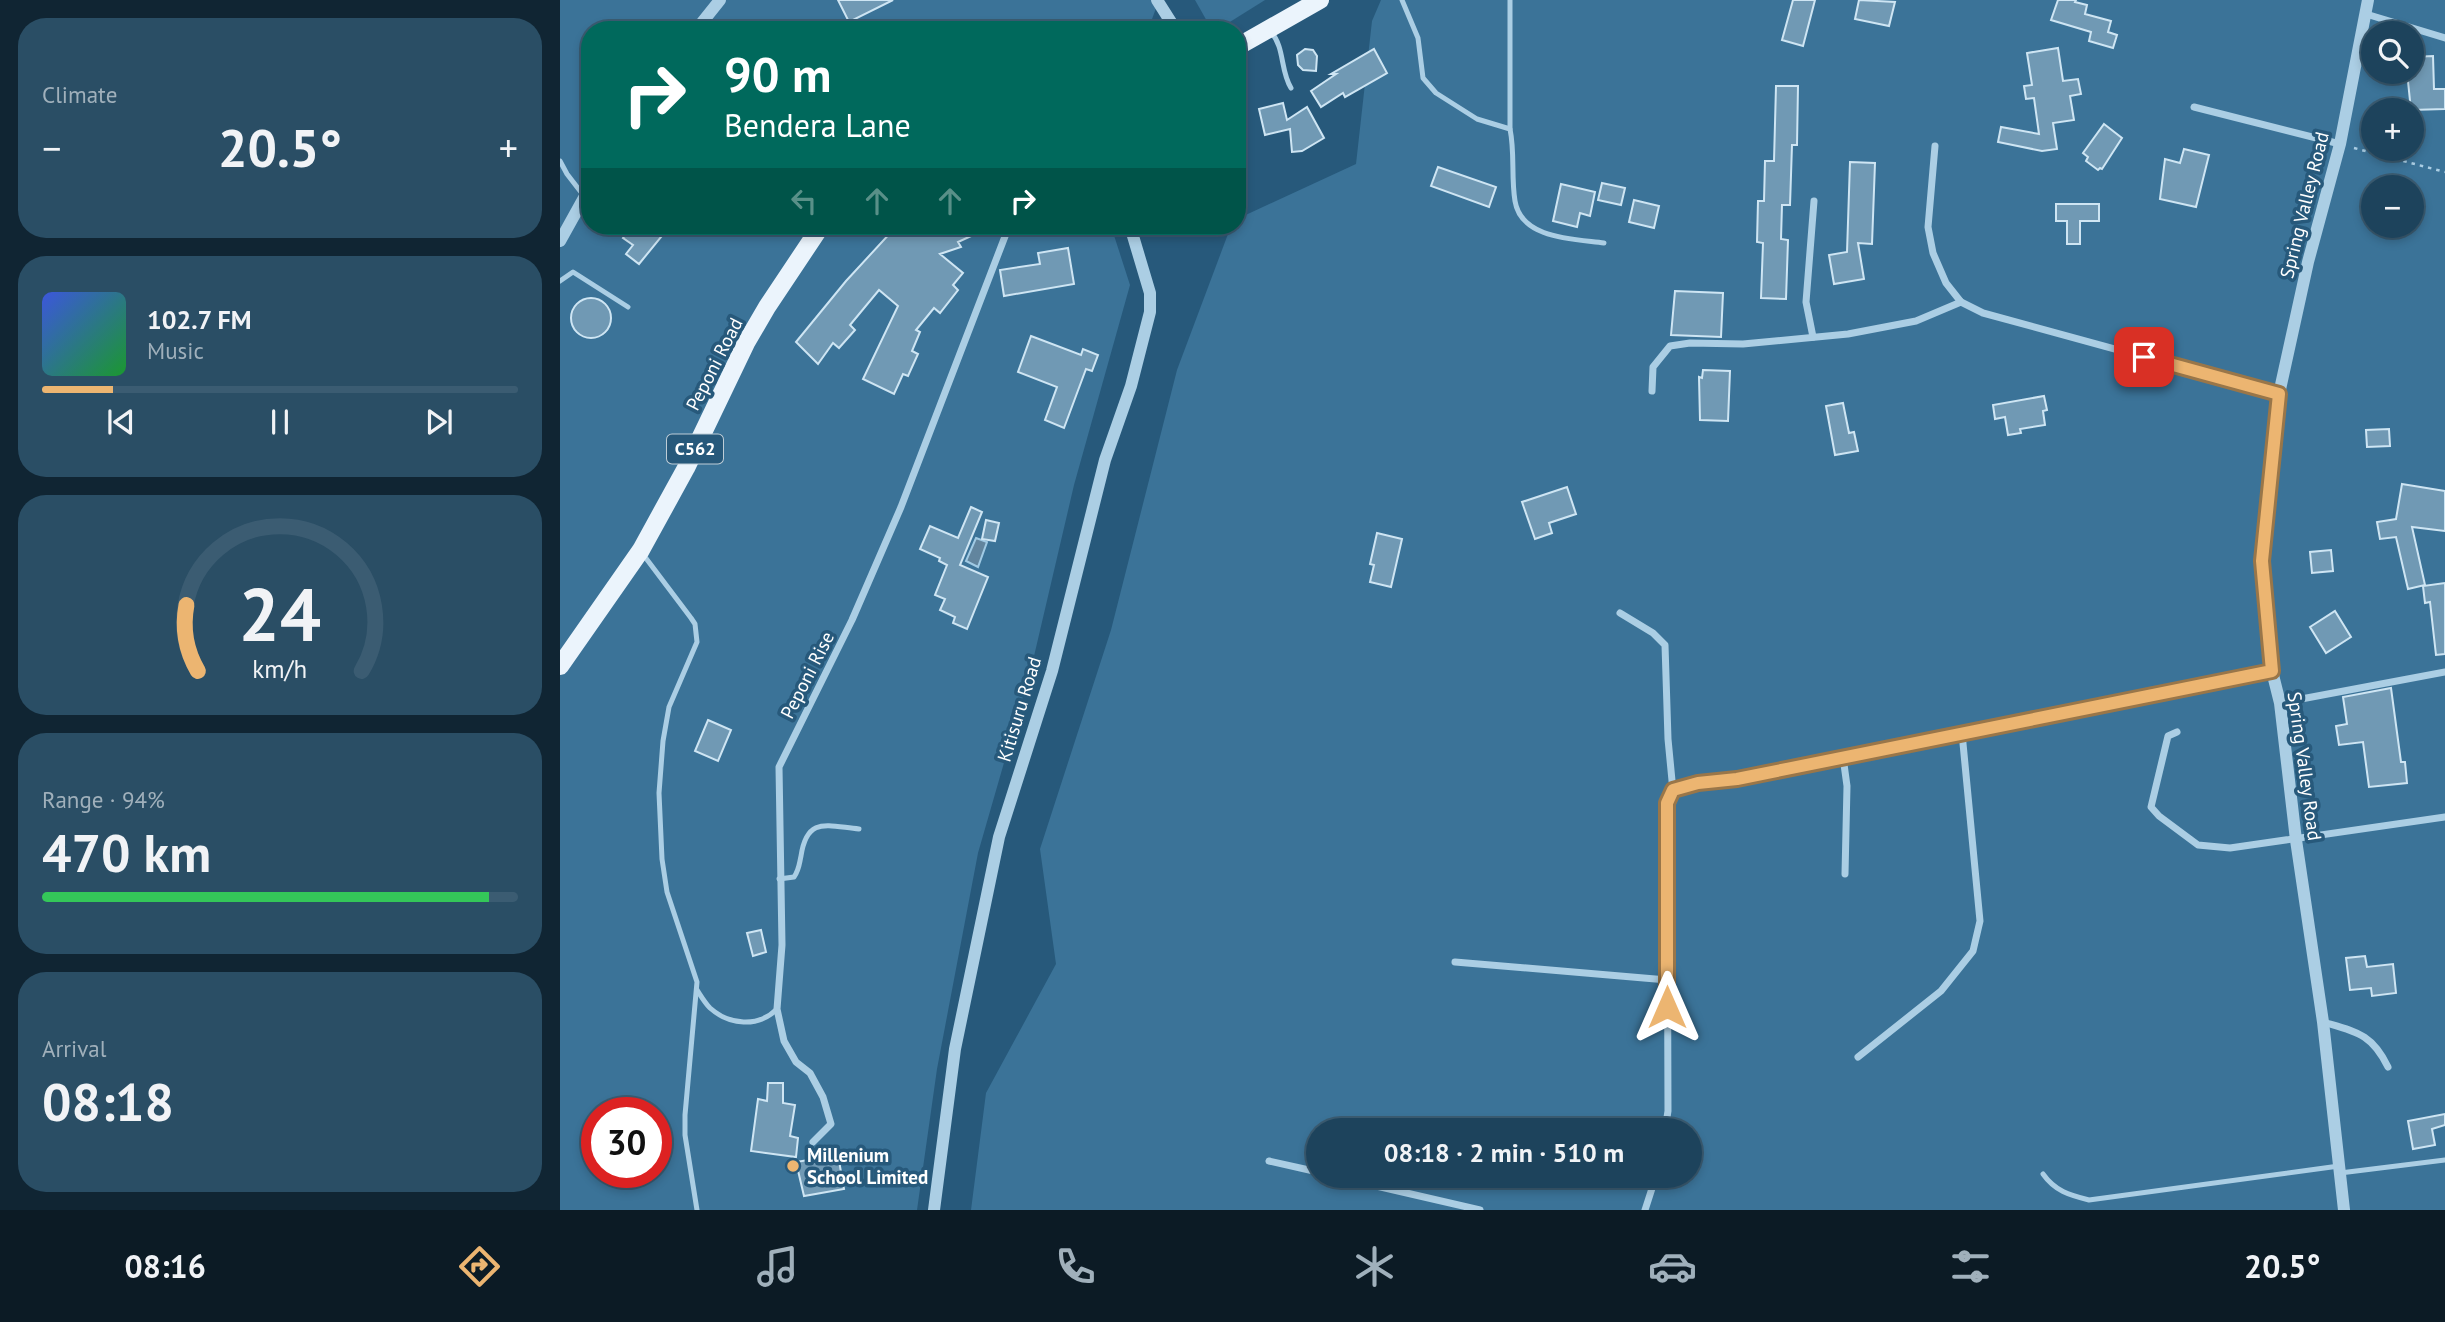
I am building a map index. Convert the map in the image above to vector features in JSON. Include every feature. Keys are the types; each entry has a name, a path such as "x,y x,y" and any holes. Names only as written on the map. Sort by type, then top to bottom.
{"main road":[{"path":"1246,42 1320,0"},
{"name":"Peponi Road","path":"560,666 640,550 686,468 746,343 815,235"}],"street":[{"path":"703,21 720,0"},
{"path":"1157,0 1171,21"},
{"name":"Spring Valley Road","path":"2344,1210 2323,1022 2296,840 2280,703 2272,671 2262,561 2279,394 2308,262 2340,144 2368,0"},
{"path":"2366,14 2445,38"},
{"path":"2194,107 2340,144"},
{"path":"1935,146 1928,226 1938,267 1946,283 1961,302 1983,313 2279,394"},
{"path":"1813,337 1806,302 1814,201"},
{"path":"560,241 581,203"},
{"name":"Peponi Rise","path":"813,1142 831,1124 823,1097 810,1073 796,1062 784,1041 777,1009 782,945 779,767 852,620 901,507 1006,235"},
{"name":"Kitisuru Road","path":"934,1210 955,1049 999,837 1052,671 1105,460 1131,386 1150,312 1150,293 1133,235"},
{"path":"1652,391 1653,367 1670,346 1690,343 1743,344 1848,334 1916,321 1961,302"},
{"path":"1619,612 1653,633 1665,645 1668,739 1673,790 1667,803 1667,1118"},
{"path":"1673,790 2272,671"},
{"path":"2280,703 2445,672"},
{"path":"2177,732 2168,736 2151,807 2198,845 2230,848 2445,817"},
{"path":"1858,1057 1941,992 1973,951 1980,921 1962,733"},
{"path":"1843,757 1847,786 1845,874"},
{"path":"1455,962 1667,980"},
{"path":"2323,1022 2360,1033 2378,1048 2388,1067"},
{"path":"1269,1161 1306,1169"},
{"path":"1385,1188 1480,1210"},
{"path":"1645,1210 1652,1188"}],"lane":[{"path":"1402,0 1418,38 1423,78 1436,93 1477,119 1510,129"},
{"path":"1510,0 1510,129 1515,204 1525,221 1544,233 1604,243"},
{"path":"1269,29 1279,43 1285,77 1291,88"},
{"path":"560,160 567,174 581,187"},
{"path":"560,282 573,272 628,307"},
{"path":"640,550 695,624 696,642 669,707 663,741 660,793 662,859 667,892 697,982 685,1115 685,1135 697,1210"},
{"path":"779,879 794,877 799,871 805,839 814,827 821,825 859,829"},
{"path":"697,990 708,1007 724,1018 750,1023 770,1016 777,1009"},
{"path":"2043,1174 2052,1187 2071,1196 2089,1200 2445,1160"}],"path":[{"path":"2340,144 2445,172"}],"shaded area":[{"path":"560,0 1159,0 1151,21 581,21 581,235 1114,235 1130,285 1074,485 1031,669 978,853 937,1069 917,1210 560,1210"},
{"path":"1195,0 1265,0 1231,21 1207,21"},
{"path":"1381,0 2445,0 2445,1210 971,1210 986,1093 1056,964 1040,849 1111,630 1177,370 1228,235 1246,235 1246,215 1356,164 1372,21"},
{"path":"976,538 987,542 978,567 966,561"}],"building":[{"path":"838,0 893,0 851,21 848,21"},
{"path":"1793,0 1815,0 1803,46 1782,40"},
{"path":"1859,0 1895,2 1889,26 1855,19"},
{"path":"2058,0 2076,0 2075,2 2087,5 2085,14 2111,21 2108,32 2117,35 2113,48 2089,41 2091,32 2051,20"},
{"path":"2058,48 2063,81 2078,79 2081,94 2070,96 2074,120 2053,123 2057,149 2042,151 1998,142 2001,127 2039,134 2034,98 2026,99 2024,86 2032,85 2027,53"},
{"path":"1305,49 1313,50 1317,56 1316,71 1303,70 1298,65 1297,55"},
{"path":"1374,49 1387,73 1345,97 1343,93 1321,107 1311,91 1336,74 1331,74"},
{"path":"2424,56 2433,56 2434,89 2445,89 2445,109 2424,110 2424,98 2410,98 2408,84 2424,84"},
{"path":"1776,86 1798,86 1797,145 1792,145 1790,205 1782,205 1781,239 1788,240 1786,299 1761,298 1763,243 1757,242 1758,201 1764,201 1765,161 1774,161"},
{"path":"1283,103 1287,120 1307,107 1324,138 1302,151 1292,152 1290,129 1265,135 1259,109"},
{"path":"2104,124 2122,138 2102,169 2098,170 2086,161 2088,157 2083,153"},
{"path":"2184,149 2209,155 2196,207 2160,199 2165,159 2180,163"},
{"path":"1850,162 1875,163 1872,244 1858,243 1864,279 1834,284 1829,255 1847,252"},
{"path":"1438,167 1496,187 1489,207 1431,186"},
{"path":"1602,183 1625,188 1621,205 1598,200"},
{"path":"1561,184 1595,192 1590,216 1580,213 1577,227 1553,221"},
{"path":"1634,200 1659,206 1654,228 1629,222"},
{"path":"2056,204 2099,204 2099,221 2080,221 2080,244 2067,244 2067,221 2056,221"},
{"path":"625,235 663,235 639,264 626,254 633,245 623,238"},
{"path":"888,235 973,235 958,242 961,247 940,254 963,273 953,285 958,290 940,313 934,308 916,330 920,332 912,351 918,354 908,376 903,374 894,394 863,379 898,306 879,290 850,325 855,330 839,348 833,343 818,364 796,342"},
{"path":"1068,248 1074,284 1004,296 1000,270 1040,264 1038,253"},
{"path":"1675,291 1723,293 1721,337 1671,335"},
{"path":"591,298 599,299 605,304 610,310 610,326 605,332 599,337 591,338 583,337 577,332 572,326 571,318 572,310 577,304 583,299"},
{"path":"1031,336 1081,355 1083,349 1098,355 1092,371 1086,369 1064,428 1045,420 1057,387 1018,372"},
{"path":"1703,370 1730,371 1728,421 1700,420 1699,377 1702,378"},
{"path":"2044,396 2047,410 2043,411 2045,425 2020,429 2021,433 2008,435 2005,417 1995,419 1993,405"},
{"path":"1843,403 1849,433 1854,432 1858,451 1835,455 1826,406"},
{"path":"2389,429 2390,446 2367,447 2366,430"},
{"path":"2402,484 2445,491 2445,531 2412,527 2425,585 2408,589 2396,537 2380,539 2377,522 2396,519"},
{"path":"1567,487 1576,514 1549,523 1552,533 1535,539 1522,502"},
{"path":"971,507 982,512 960,565 988,577 967,629 953,623 955,617 940,610 945,599 935,595 947,565 939,561 940,558 920,549 930,526 958,538"},
{"path":"986,520 999,523 995,541 982,539"},
{"path":"1377,533 1402,539 1391,587 1370,582 1374,565 1370,564"},
{"path":"2331,550 2333,571 2312,573 2310,552"},
{"path":"2445,583 2445,654 2436,655 2430,602 2425,603 2423,586"},
{"path":"2335,611 2351,637 2326,653 2310,627"},
{"path":"2391,688 2401,762 2405,762 2407,783 2369,787 2363,742 2339,745 2336,726 2347,724 2343,697"},
{"path":"708,720 731,730 718,761 695,751"},
{"path":"761,930 766,952 753,956 747,933"},
{"path":"2365,956 2367,967 2393,964 2396,993 2372,996 2371,988 2350,990 2346,958"},
{"path":"768,1083 783,1083 783,1103 795,1105 790,1136 798,1138 796,1157 751,1151 758,1099 767,1101"},
{"path":"2445,1114 2445,1125 2432,1129 2435,1145 2413,1149 2408,1121"},
{"path":"838,1155 844,1189 804,1196 796,1162"}],"place":[{"name":"Millenium School Limited","path":"793,1166"}],"route":[{"path":"1667,1007 1667,803 1673,790 2272,671 2262,561 2279,394 2144,357"}]}
